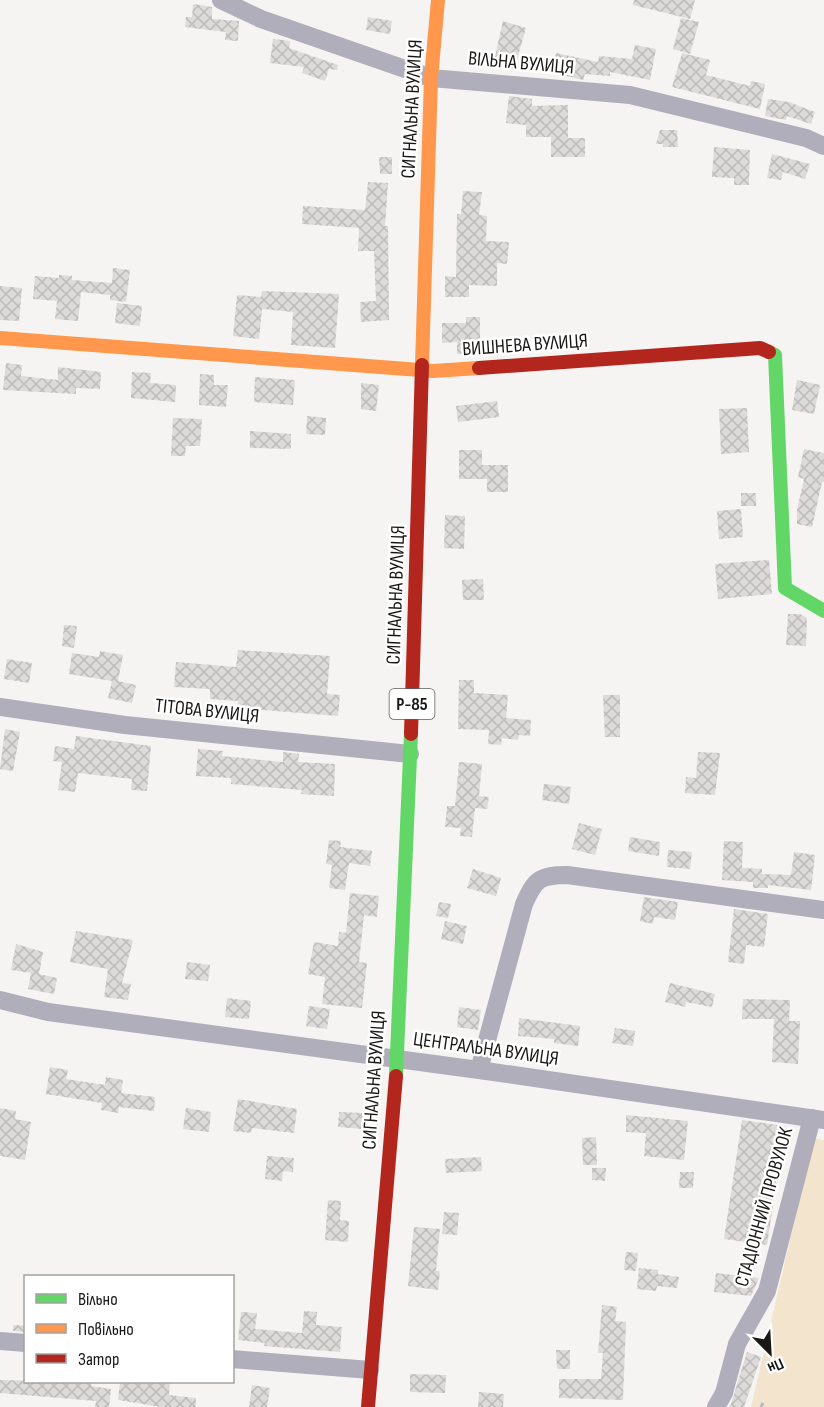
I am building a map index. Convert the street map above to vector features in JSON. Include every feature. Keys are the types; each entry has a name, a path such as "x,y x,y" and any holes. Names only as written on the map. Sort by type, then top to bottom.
{"main road":[{"name":"СИГНАЛЬНА ВУЛИЦЯ","path":"368,1407 397,1059 410,754 431,78 438,0"},
{"name":"ВИШНЕВА ВУЛИЦЯ","path":"0,338 422,371 760,348 775,355 785,588 824,611"}],"street":[{"name":"ВІЛЬНА ВУЛИЦЯ","path":"221,0 261,19 431,78 630,95 806,138 824,146"},
{"name":"ТІТОВА ВУЛИЦЯ","path":"0,707 125,725 410,754"},
{"path":"479,1070 524,904 533,884 548,875 567,875 824,910"},
{"name":"ЦЕНТРАЛЬНА ВУЛИЦЯ","path":"0,1000 48,1012 479,1070 818,1119"},
{"name":"СТАДІОННИЙ ПРОВУЛОК","path":"716,1407 724,1393 737,1344 767,1291 818,1119"},
{"path":"0,1341 24,1343"},
{"path":"234,1359 370,1370"}],"path":[{"path":"761,1407 764,1401"}],"shaded area":[{"path":"814,1138 824,1140 824,1407 751,1407"}],"building":[{"path":"634,0 695,0 690,19 633,5"},
{"path":"193,4 212,7 212,19 239,21 238,41 225,40 226,32 185,27 186,17 192,17"},
{"path":"368,17 392,21 390,34 366,30"},
{"path":"681,18 699,22 690,54 673,49"},
{"path":"503,21 526,28 514,70 493,65"},
{"path":"273,39 290,41 289,48 338,65 337,70 329,69 325,81 302,73 304,67 270,63"},
{"path":"635,45 656,49 650,80 610,72 610,76 585,74 583,80 551,72 556,53 598,62 599,56 632,59"},
{"path":"682,53 710,60 706,75 750,86 751,81 765,84 760,109 672,87"},
{"path":"509,96 532,99 532,106 568,105 568,138 585,138 585,157 551,157 551,137 526,137 526,125 506,123"},
{"path":"768,99 789,102 815,112 811,124 787,116 786,120 765,116"},
{"path":"660,130 677,130 678,147 663,147 663,144 656,144"},
{"path":"714,147 750,150 749,185 734,185 734,178 712,177"},
{"path":"772,154 810,164 805,179 783,172 781,180 767,178"},
{"path":"379,157 392,157 392,174 380,174"},
{"path":"368,182 388,183 385,226 388,226 389,320 361,322 360,302 376,301 374,251 358,251 359,228 302,224 303,206 365,210"},
{"path":"463,191 482,192 479,215 487,216 486,241 509,242 507,264 497,263 497,286 469,285 469,297 445,297 445,276 456,277 457,214 461,214"},
{"path":"113,268 130,270 126,302 110,300 110,295 81,292 78,321 55,319 57,301 33,299 35,276 59,278 59,275 72,276 72,280 112,283"},
{"path":"0,286 22,288 19,321 0,320"},
{"path":"262,291 339,294 335,348 291,345 293,312 262,309 259,339 233,336 237,295 261,297"},
{"path":"117,303 142,306 140,326 115,323"},
{"path":"466,317 480,317 480,353 457,354 457,342 442,343 442,323 466,323"},
{"path":"6,363 22,365 21,376 58,380 58,367 101,372 100,389 76,388 76,394 3,390"},
{"path":"132,372 151,373 150,383 176,385 175,402 131,398"},
{"path":"200,374 214,375 214,385 228,385 226,407 199,405"},
{"path":"255,377 295,380 293,405 254,402"},
{"path":"797,380 820,385 814,414 792,410"},
{"path":"361,383 379,385 376,411 361,409"},
{"path":"497,401 499,417 458,422 456,406"},
{"path":"747,408 749,452 721,454 719,409"},
{"path":"307,416 326,418 325,435 306,434"},
{"path":"173,418 202,419 200,446 186,446 185,456 171,456"},
{"path":"250,431 291,434 291,449 250,448"},
{"path":"804,449 824,453 824,482 822,482 812,527 797,524 797,510 804,479 798,477"},
{"path":"459,450 482,450 482,465 508,465 508,492 487,492 487,479 459,479"},
{"path":"741,493 756,493 756,506 741,506"},
{"path":"741,509 743,537 719,539 717,511"},
{"path":"445,515 465,516 464,549 444,548"},
{"path":"769,560 772,594 718,599 715,564"},
{"path":"483,579 484,600 463,600 462,580"},
{"path":"788,614 800,614 807,618 806,646 786,645"},
{"path":"64,625 77,626 74,648 62,646"},
{"path":"238,650 330,656 327,694 340,695 338,716 237,708 238,701 210,699 210,689 174,687 176,662 236,667"},
{"path":"100,651 123,655 118,681 136,685 132,703 108,698 112,681 69,674 72,653 99,657"},
{"path":"7,659 32,663 29,683 4,679"},
{"path":"459,680 474,680 474,693 508,695 506,718 531,720 530,736 519,735 518,740 502,738 501,745 488,744 489,730 458,729"},
{"path":"603,695 620,695 620,737 605,737"},
{"path":"5,729 20,732 13,771 0,769"},
{"path":"76,736 151,746 147,791 131,790 132,779 78,773 75,792 58,790 62,762 53,761 55,746 74,749"},
{"path":"198,749 223,751 222,756 283,762 283,752 299,754 298,762 335,764 334,796 301,794 302,790 231,784 231,778 196,776"},
{"path":"698,752 720,753 715,795 685,793 686,777 696,778"},
{"path":"459,762 482,764 479,796 489,797 487,809 475,808 472,837 460,836 461,828 445,827 447,806 455,806"},
{"path":"544,784 571,787 569,804 542,800"},
{"path":"579,823 602,829 595,855 572,849"},
{"path":"630,837 660,842 659,856 628,851"},
{"path":"329,840 341,841 340,847 372,851 370,866 349,863 345,890 329,888 332,865 326,864"},
{"path":"724,841 743,842 742,868 762,869 762,874 791,875 794,852 815,855 811,890 768,885 768,888 753,888 753,882 722,880"},
{"path":"668,850 692,852 690,869 667,867"},
{"path":"473,869 501,878 496,896 467,888"},
{"path":"350,893 379,896 377,917 364,915 359,962 367,963 362,1008 322,1004 325,977 308,974 314,942 338,946 339,932 346,933"},
{"path":"644,897 678,902 675,920 654,917 653,924 640,921"},
{"path":"439,902 451,904 448,918 436,916"},
{"path":"734,909 768,914 764,947 746,945 744,964 728,962"},
{"path":"445,921 467,926 463,944 441,939"},
{"path":"76,931 133,940 122,983 131,984 128,1000 104,997 108,969 70,962"},
{"path":"16,944 43,952 39,974 57,978 54,994 28,989 31,973 11,970"},
{"path":"187,962 210,965 208,981 185,979"},
{"path":"670,983 715,994 712,1007 686,1002 685,1007 665,1002"},
{"path":"227,998 251,1001 249,1019 225,1017"},
{"path":"743,999 790,1000 789,1021 800,1021 798,1064 772,1062 774,1019 742,1019"},
{"path":"309,1006 330,1009 327,1029 306,1026"},
{"path":"459,1007 481,1010 478,1030 457,1027"},
{"path":"519,1018 580,1026 578,1046 554,1043 554,1039 518,1036"},
{"path":"615,1028 635,1031 633,1046 612,1043"},
{"path":"50,1067 68,1070 66,1079 105,1085 106,1077 123,1080 121,1093 155,1097 154,1111 119,1107 118,1113 101,1110 102,1103 46,1094"},
{"path":"238,1099 297,1109 294,1133 252,1128 251,1133 233,1131"},
{"path":"0,1108 16,1111 15,1119 31,1122 25,1160 0,1156"},
{"path":"186,1108 211,1112 209,1132 183,1129"},
{"path":"339,1112 364,1113 363,1129 338,1127"},
{"path":"626,1115 688,1121 684,1160 644,1156 646,1133 626,1132"},
{"path":"742,1120 785,1126 767,1245 724,1239"},
{"path":"596,1137 597,1165 583,1165 582,1138"},
{"path":"267,1156 294,1158 293,1172 283,1171 282,1181 265,1179"},
{"path":"481,1157 482,1171 446,1173 445,1159"},
{"path":"592,1168 606,1168 605,1181 592,1180"},
{"path":"680,1172 694,1172 693,1188 679,1188"},
{"path":"328,1200 341,1201 340,1220 349,1221 348,1242 325,1240"},
{"path":"444,1212 459,1213 457,1235 442,1234"},
{"path":"414,1227 440,1229 436,1271 440,1271 438,1290 408,1286"},
{"path":"626,1252 638,1253 636,1271 624,1270"},
{"path":"639,1268 658,1270 658,1274 679,1277 677,1288 657,1286 656,1291 637,1289"},
{"path":"716,1273 759,1278 751,1296 714,1292"},
{"path":"602,1305 617,1307 615,1321 626,1322 623,1400 559,1398 559,1379 601,1379 603,1353 598,1353"},
{"path":"304,1311 317,1312 316,1325 342,1327 340,1352 264,1346 265,1343 238,1340 241,1312 257,1313 255,1329 302,1333"},
{"path":"13,1325 24,1326 24,1332 13,1331"},
{"path":"556,1350 570,1350 570,1369 557,1369"},
{"path":"747,1352 761,1357 744,1407 730,1407"},
{"path":"410,1374 446,1375 445,1393 410,1392"},
{"path":"0,1380 24,1381 24,1383 91,1383 91,1386 111,1389 109,1407 95,1407 96,1401 0,1393"},
{"path":"120,1383 170,1383 169,1395 196,1398 196,1407 161,1407 118,1400"},
{"path":"252,1385 270,1388 267,1407 249,1407"},
{"path":"479,1392 504,1394 503,1407 478,1407"}],"traffic: fast":[{"path":"769,352 775,355 785,588 824,611"},
{"path":"396,1076 411,734"}],"traffic: slow":[{"path":"422,365 431,78 438,0"},
{"path":"0,338 433,371 479,368"}],"traffic: jam":[{"path":"479,368 760,348 769,352"},
{"path":"411,734 422,365"},
{"path":"368,1407 396,1076"}]}
